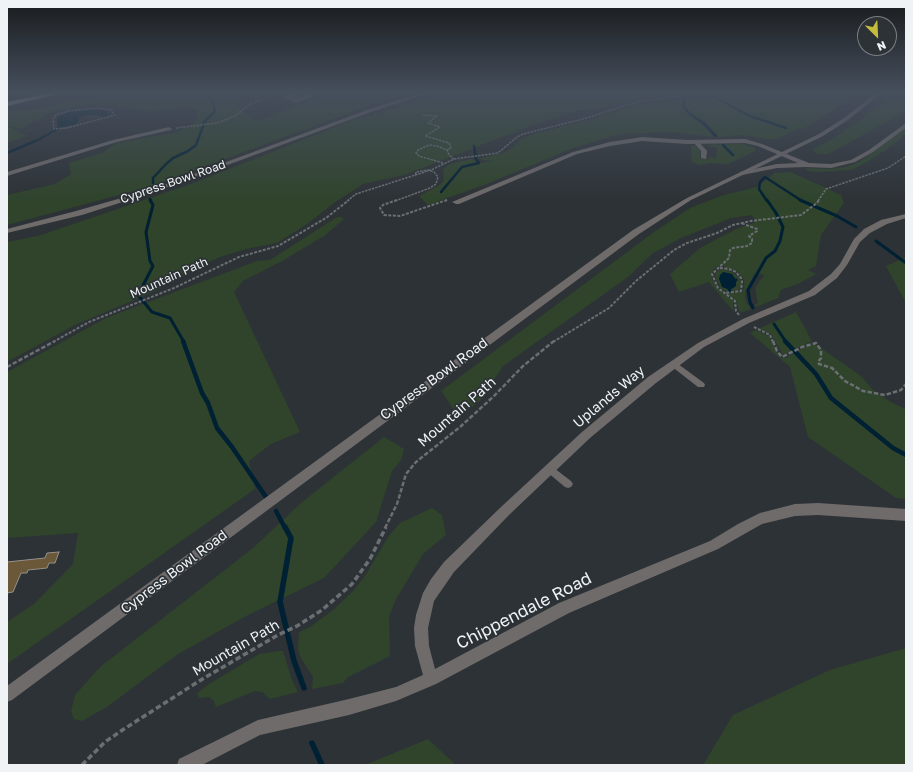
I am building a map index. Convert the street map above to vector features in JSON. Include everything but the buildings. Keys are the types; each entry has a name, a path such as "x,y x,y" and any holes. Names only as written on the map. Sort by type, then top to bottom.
{"street":[{"path":"7,174 115,141 169,129"},
{"name":"Cypress Bowl Road","path":"7,231 100,207 155,190 320,129"},
{"name":"Cypress Bowl Road","path":"7,695 636,232 689,199 830,129"},
{"path":"742,173 777,166 831,166 853,160 871,151 901,129"},
{"path":"456,202 574,154 610,144 642,139 696,142 736,140 750,142 808,165"},
{"name":"Uplands Way","path":"431,679 422,646 421,628 424,609 436,584 449,567 550,468 616,410 674,364 701,345 740,325 812,293 834,276 843,265 856,241 867,231 884,222 906,216"},
{"name":"Chippendale Road","path":"185,765 205,760 258,728 349,708 396,694 431,679 564,608 714,545 760,519 795,510 906,515"}],"lane":[{"path":"696,142 704,151 704,158"},
{"path":"674,364 701,385"},
{"path":"550,468 568,484"}],"path":[{"path":"438,129 425,136 449,143 452,148 447,150"},
{"name":"Mountain Path","path":"7,367 89,322 148,299 239,257 278,246 326,218 356,194 415,176 454,159 502,151 517,137 543,129"},
{"path":"443,164 419,156 416,153 421,148 429,145 438,146 447,150 449,155 454,159"},
{"name":"Mountain Path","path":"82,765 105,742 124,729 204,678 278,635 298,626 322,610 339,596 360,573 370,559 390,520 402,491 406,474 416,462 490,401 527,362 554,341 609,308 636,281 674,250 687,243 717,233 732,224 790,218 801,215 817,203 820,196 826,189 888,168 906,156"},
{"path":"422,192 436,184 438,177 431,170"},
{"path":"740,223 754,227 758,231 750,234 752,243 747,246 733,248 730,250 729,258 720,268 713,272 712,277 718,288 735,300 736,312 740,316"},
{"path":"720,268 729,269 736,272 741,278 742,288 733,293 724,293"},
{"path":"754,327 770,335 780,356 784,357 799,348 816,343 821,350 821,358 818,362 819,364 832,368 845,382 864,391 885,395 901,390 906,384"}],"green space":[{"path":"7,129 14,129 27,136 7,143"},
{"path":"183,129 306,129 149,187 7,225 7,195 55,184 71,174 69,163 102,153 117,143 175,133"},
{"path":"330,129 523,129 404,175 363,184 334,203 307,224 277,243 246,249 217,258 167,283 156,291 77,324 7,362 7,242 38,236 194,183"},
{"path":"554,129 707,129 713,137 672,132 620,134 573,148 489,183 428,205 419,196 441,184 444,179 443,169 450,164 471,159 481,163 491,161 478,159 503,153 511,149 521,139"},
{"path":"712,129 797,129 777,139 742,135 718,137"},
{"path":"847,129 874,129 828,154 818,154 812,150 831,140"},
{"path":"906,129 906,134 887,149 851,170 819,172 808,171 806,168 831,169 846,167 859,162"},
{"path":"742,144 755,148 755,151 728,164 710,163 700,165 692,162 691,146 696,146 700,152 700,158 708,159 709,157 716,158 717,148 705,145"},
{"path":"791,172 841,195 844,203 821,235 816,266 808,270 816,274 798,284 781,290 778,298 756,307 755,304 758,303 755,288 765,275 755,273 745,292 746,302 751,309 740,313 736,301 727,294 743,291 743,278 737,271 720,265 714,269 711,274 712,278 717,288 733,301 734,312 709,282 679,292 670,274 700,248 736,229 756,222 752,215 731,218 681,238 653,253 628,277 503,366 480,401 459,417 441,391 654,232 690,208 724,195 757,187 775,173"},
{"path":"337,217 344,219 324,236 282,261 243,281 234,292 300,432 271,444 249,461 255,489 7,664 7,622 34,604 73,564 78,533 7,538 7,372 106,318 257,261 270,260"},
{"path":"906,257 906,303 886,266"},
{"path":"720,269 729,270 739,277 742,284 739,290 729,292 721,289 715,276 715,273"},
{"path":"796,312 812,341 783,355 771,334 758,329"},
{"path":"756,330 769,336 781,358 786,358 800,349 815,344 861,376 873,390 892,403 906,409 906,499 896,498 808,437 790,367 750,333"},
{"path":"384,437 404,449 401,460 392,471 376,522 324,578 246,616 178,654 107,707 82,721 74,719 71,712 75,695 100,667 253,548 301,503"},
{"path":"432,508 442,515 446,535 423,554 395,601 389,617 390,656 348,677 343,683 312,689 313,677 301,658 298,649 299,632 310,627 333,610 354,590 365,576 388,537 400,523"},
{"path":"906,648 906,765 703,765 733,715 830,670"},
{"path":"283,651 292,680 298,692 270,699 262,692 255,691 216,707 214,701 209,697 199,698 197,693 209,684 259,654"},
{"path":"428,739 456,765 365,765"}],"water":[{"path":"723,272 732,274 736,280 736,286 730,290 722,287 719,279"}],"waterway":[{"path":"7,153 38,140 57,129"},
{"path":"153,183 153,178 166,164 173,158 188,151 196,145 202,129"},
{"path":"709,129 716,136"},
{"path":"723,145 733,155"},
{"path":"441,192 462,167 479,163 476,159 474,146"},
{"path":"767,201 759,189 760,182 765,177 801,201"},
{"path":"150,200 153,205 146,232 150,261 153,266 138,295 152,312 170,318 184,342"},
{"path":"753,308 750,302 748,290 766,258 775,251 780,241 783,227 767,200"},
{"path":"801,201 837,216 856,227"},
{"path":"876,241 906,263"},
{"path":"730,291 728,286 730,281 736,280"},
{"path":"774,324 786,342"},
{"path":"183,341 202,393 208,403 217,428 232,447 268,500"},
{"path":"785,341 816,374 831,398 893,448 906,455"},
{"path":"276,511 285,528"},
{"path":"285,527 291,538 280,602 294,661 304,688"},
{"path":"312,743 322,765"}]}
